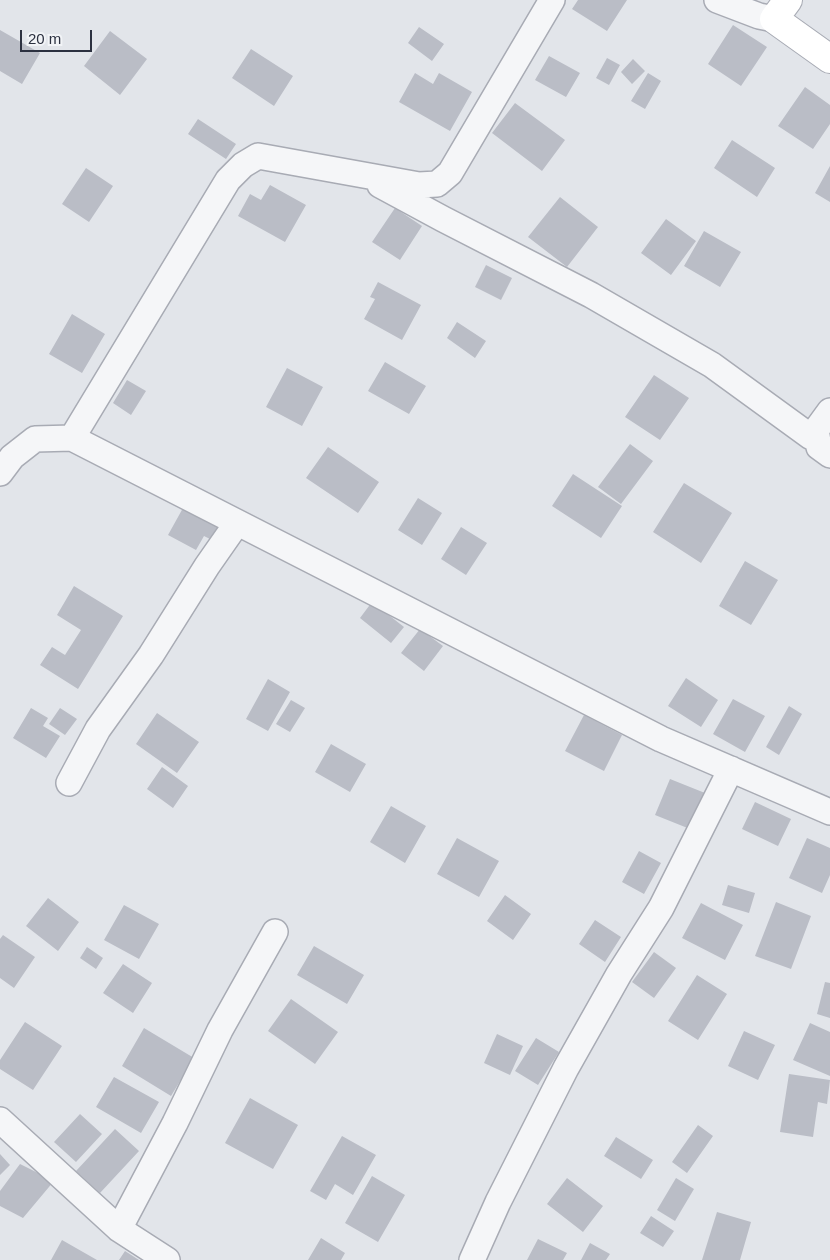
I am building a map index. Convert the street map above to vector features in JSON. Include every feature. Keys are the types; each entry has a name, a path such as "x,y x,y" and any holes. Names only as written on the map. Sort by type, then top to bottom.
{"main road":[{"path":"781,9 830,58"}],"street":[{"path":"72,438 228,180 243,165 258,156 419,186 437,184 450,173 552,0"},
{"path":"717,0 759,16 781,9"},
{"path":"361,175 443,220 591,295 712,365 811,437 823,420"},
{"path":"823,420 819,447 830,455"},
{"path":"0,473 12,458 35,440 72,438 661,739 830,812"},
{"path":"69,783 98,729 151,655 207,566 237,523"},
{"path":"472,1260 498,1202 566,1068 619,974 660,908 730,769"},
{"path":"120,1229 175,1123 220,1030 275,932"},
{"path":"0,1120 120,1229 167,1260"}],"building":[{"path":"578,0 627,0 607,31 572,9"},
{"path":"733,25 767,47 741,86 708,64"},
{"path":"419,27 444,44 432,61 408,43"},
{"path":"0,30 40,53 22,84 0,71"},
{"path":"110,31 147,59 120,95 84,66"},
{"path":"251,49 293,76 274,106 232,78"},
{"path":"549,56 580,73 566,97 535,80"},
{"path":"607,58 620,65 609,85 596,78"},
{"path":"633,59 645,71 632,84 621,72"},
{"path":"415,73 433,84 439,73 472,92 450,131 399,102"},
{"path":"648,73 661,81 645,109 631,101"},
{"path":"805,87 830,105 830,124 813,149 778,126"},
{"path":"515,103 565,140 542,171 492,133"},
{"path":"198,119 236,144 226,159 188,134"},
{"path":"732,140 775,168 757,197 714,168"},
{"path":"830,166 830,202 815,193"},
{"path":"86,168 113,186 89,222 62,204"},
{"path":"270,185 306,205 285,242 238,216 250,194 261,200"},
{"path":"560,197 598,227 567,267 528,237"},
{"path":"395,208 422,226 400,260 372,242"},
{"path":"666,219 696,241 671,275 641,253"},
{"path":"704,231 741,252 720,287 684,266"},
{"path":"486,265 512,278 501,300 475,287"},
{"path":"378,282 421,305 402,340 364,319 375,299 370,297"},
{"path":"72,314 105,334 82,373 49,354"},
{"path":"457,322 486,341 475,358 447,338"},
{"path":"385,362 426,386 409,414 368,391"},
{"path":"287,368 323,387 302,426 266,407"},
{"path":"654,375 689,398 660,440 625,417"},
{"path":"127,380 146,391 131,415 113,403"},
{"path":"630,444 653,461 621,504 598,487"},
{"path":"328,447 379,482 358,513 306,478"},
{"path":"573,474 622,506 601,538 552,506"},
{"path":"684,483 732,513 701,563 653,532"},
{"path":"418,498 442,513 422,545 398,530"},
{"path":"188,499 228,521 216,542 204,536 196,550 168,535"},
{"path":"461,527 487,543 466,575 441,559"},
{"path":"745,561 778,580 751,625 719,606"},
{"path":"74,586 123,616 78,689 40,665 52,647 65,655 81,630 57,615"},
{"path":"372,602 404,627 391,643 360,618"},
{"path":"420,629 443,646 424,671 401,653"},
{"path":"686,678 718,700 701,727 668,706"},
{"path":"268,679 290,692 268,731 246,719"},
{"path":"733,699 765,716 745,752 713,734"},
{"path":"291,700 305,708 290,732 276,724"},
{"path":"789,706 802,714 779,755 766,747"},
{"path":"31,708 48,718 43,726 60,736 46,758 13,738"},
{"path":"60,708 77,719 65,735 49,724"},
{"path":"157,713 199,742 177,773 136,744"},
{"path":"584,715 622,735 604,771 565,751"},
{"path":"331,744 366,764 350,792 315,772"},
{"path":"162,767 188,786 173,808 147,789"},
{"path":"670,779 705,793 690,829 655,815"},
{"path":"755,802 791,819 778,846 742,829"},
{"path":"391,806 426,826 405,863 370,842"},
{"path":"457,838 499,861 479,897 437,874"},
{"path":"807,838 830,848 830,875 822,893 789,878"},
{"path":"639,851 661,863 644,894 622,882"},
{"path":"728,885 755,893 749,913 722,905"},
{"path":"505,895 531,914 513,940 487,921"},
{"path":"48,898 79,922 58,951 26,926"},
{"path":"776,902 811,916 791,969 755,956"},
{"path":"701,903 743,925 725,960 682,938"},
{"path":"124,905 159,924 139,959 104,940"},
{"path":"595,920 621,937 605,962 579,944"},
{"path":"3,935 35,957 14,988 0,978 0,939"},
{"path":"314,946 364,975 347,1004 297,975"},
{"path":"87,947 103,958 96,969 80,958"},
{"path":"654,952 676,968 654,998 632,982"},
{"path":"123,964 152,983 133,1013 103,993"},
{"path":"697,975 727,994 698,1040 668,1021"},
{"path":"825,982 830,983 830,1018 817,1014"},
{"path":"291,999 338,1032 315,1064 268,1031"},
{"path":"25,1022 62,1046 33,1090 0,1069 0,1060"},
{"path":"810,1023 830,1032 830,1076 793,1060"},
{"path":"144,1028 194,1058 171,1096 122,1066"},
{"path":"744,1031 775,1045 758,1080 728,1066"},
{"path":"497,1034 523,1046 510,1075 484,1063"},
{"path":"536,1038 559,1052 538,1085 515,1071"},
{"path":"789,1074 830,1080 827,1104 818,1102 813,1137 780,1132"},
{"path":"114,1077 159,1102 141,1133 96,1107"},
{"path":"250,1098 298,1125 273,1169 225,1143"},
{"path":"80,1114 102,1134 76,1162 54,1142"},
{"path":"698,1125 713,1136 687,1173 672,1162"},
{"path":"115,1129 139,1151 100,1193 76,1171"},
{"path":"342,1136 376,1155 353,1195 335,1184 326,1200 310,1191"},
{"path":"616,1137 653,1160 641,1179 604,1156"},
{"path":"0,1154 10,1165 0,1175"},
{"path":"20,1164 54,1181 23,1218 0,1206 0,1191"},
{"path":"372,1176 405,1195 378,1242 345,1223"},
{"path":"567,1178 603,1206 583,1232 547,1204"},
{"path":"676,1178 694,1189 675,1221 657,1210"},
{"path":"717,1212 751,1222 740,1260 702,1260"},
{"path":"651,1216 674,1231 663,1247 640,1233"},
{"path":"321,1238 345,1253 341,1260 308,1260"},
{"path":"538,1239 567,1253 563,1260 527,1260"},
{"path":"62,1240 97,1260 51,1260"},
{"path":"590,1243 610,1254 606,1260 581,1260"},
{"path":"125,1251 139,1260 119,1260"}]}
